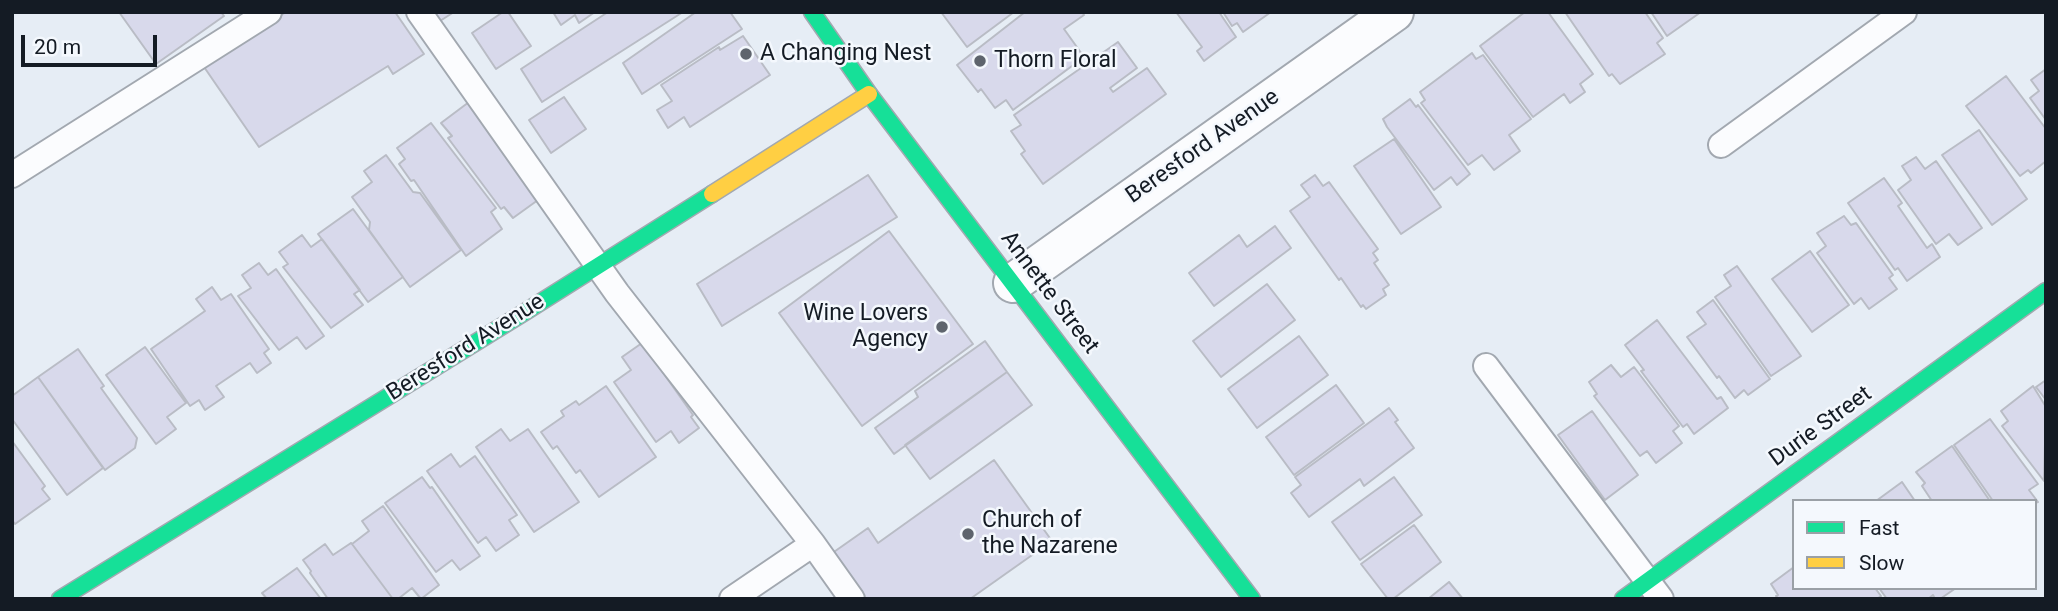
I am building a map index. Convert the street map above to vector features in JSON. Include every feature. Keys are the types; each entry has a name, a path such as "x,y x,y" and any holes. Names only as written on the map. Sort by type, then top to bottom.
{"street":[{"name":"Annette Street","path":"812,12 869,93 1252,599"},
{"name":"Beresford Avenue","path":"1013,283 1394,12"},
{"name":"Beresford Avenue","path":"60,599 599,265 869,93"},
{"name":"Durie Street","path":"1623,599 1655,590 2046,291"}],"lane":[{"path":"12,175 269,12"},
{"path":"419,12 617,293 813,544 852,599"},
{"path":"1721,145 1904,12"},
{"path":"1486,366 1655,590"},
{"path":"732,599 813,544"}],"building":[{"path":"119,12 221,12 224,16 156,64"},
{"path":"286,12 395,12 424,54 393,74 388,66 259,147 202,64"},
{"path":"434,12 454,12 440,21"},
{"path":"503,12 508,12 531,46 496,69 472,33"},
{"path":"553,12 595,12 579,23 575,15 561,25"},
{"path":"608,12 683,12 542,102 521,69"},
{"path":"696,12 730,12 742,29 642,94 623,63"},
{"path":"941,12 1014,12 967,47"},
{"path":"1025,12 1082,12 1084,15 1064,29 1084,57 1013,110 1006,100 995,108 981,89 978,92 957,65"},
{"path":"1176,12 1219,12 1236,37 1204,61 1197,51 1202,47"},
{"path":"1223,12 1271,12 1243,32 1237,23 1232,26"},
{"path":"1525,12 1548,12 1593,74 1580,84 1585,92 1570,103 1564,94 1533,117 1480,46"},
{"path":"1565,12 1645,12 1663,38 1657,43 1665,54 1620,84 1612,74 1609,76"},
{"path":"1651,12 1701,12 1667,36"},
{"path":"743,36 770,75 690,127 684,117 668,128 657,110 672,101 661,85 719,47 720,50"},
{"path":"1118,42 1137,68 1110,88 1113,92 1147,68 1166,94 1043,184 1021,154 1025,151 1011,131 1021,125 1014,115"},
{"path":"1472,53 1476,59 1483,55 1531,119 1509,135 1520,151 1494,170 1482,155 1468,165 1421,103 1425,100 1420,92"},
{"path":"2046,69 2046,120 2030,98 2039,91 2031,80"},
{"path":"2006,76 2046,129 2046,161 2031,173 2028,170 2020,176 1966,106"},
{"path":"564,97 586,129 551,153 529,120"},
{"path":"1410,99 1416,107 1418,105 1470,174 1457,185 1451,177 1434,190 1387,127 1383,119"},
{"path":"469,102 538,200 513,218 504,207 501,209 448,138 452,136 441,123"},
{"path":"431,123 496,208 491,212 502,229 466,256 414,180 411,181 399,164 405,159 397,148"},
{"path":"1979,130 2027,199 1992,225 1942,155"},
{"path":"1394,139 1441,207 1401,234 1354,166"},
{"path":"386,155 413,192 420,193 461,250 410,287 369,230 370,222 352,197 372,182 364,171"},
{"path":"1916,157 1925,169 1936,161 1982,228 1958,245 1949,234 1936,244 1898,190 1911,180 1902,166"},
{"path":"868,175 897,217 722,326 697,284"},
{"path":"1315,175 1323,186 1329,182 1378,249 1373,253 1378,260 1374,263 1389,285 1383,289 1386,295 1366,309 1363,305 1361,307 1341,278 1339,280 1290,211 1310,197 1301,185"},
{"path":"1884,178 1902,203 1898,206 1927,248 1932,244 1940,257 1907,281 1898,268 1895,270 1848,203"},
{"path":"353,209 403,277 368,302 318,234"},
{"path":"1844,216 1851,225 1856,223 1893,275 1889,278 1897,289 1869,309 1861,298 1854,304 1817,253 1826,246 1817,233"},
{"path":"1275,226 1291,248 1214,306 1189,273 1239,235 1247,247"},
{"path":"889,231 973,344 862,426 779,313"},
{"path":"302,235 311,247 322,239 360,290 354,294 363,305 331,328 283,267 288,264 279,252"},
{"path":"1810,251 1849,305 1812,332 1772,279"},
{"path":"259,263 268,275 276,269 324,336 306,349 297,337 279,350 238,296 251,288 242,275"},
{"path":"1737,266 1801,356 1771,376 1715,297 1731,286 1724,275"},
{"path":"1267,284 1295,320 1221,377 1193,341"},
{"path":"212,287 221,300 231,294 269,349 264,353 271,363 257,373 250,363 216,386 224,397 205,410 199,400 190,406 151,349 205,311 196,299"},
{"path":"1713,300 1770,379 1748,395 1744,390 1735,398 1687,337 1706,324 1697,312"},
{"path":"1657,320 1717,399 1721,397 1728,408 1694,434 1687,424 1683,427 1625,345"},
{"path":"1299,336 1328,375 1257,428 1228,389"},
{"path":"985,341 1007,372 894,454 875,428 918,397 915,391"},
{"path":"642,343 693,415 691,417 699,428 679,443 671,431 656,442 614,382 631,370 622,357"},
{"path":"145,347 186,403 167,417 176,429 156,444 106,375"},
{"path":"78,349 104,386 101,388 137,438 135,448 105,470 38,377"},
{"path":"1611,365 1621,377 1634,367 1679,426 1673,431 1682,443 1656,463 1647,451 1640,456 1594,396 1597,394 1589,382"},
{"path":"1007,372 1032,405 930,479 905,445"},
{"path":"38,377 103,468 67,495 12,419 12,396"},
{"path":"2046,380 2046,400 2036,387"},
{"path":"1336,385 1364,423 1294,475 1266,437"},
{"path":"606,386 656,457 599,497 580,470 576,473 557,446 553,449 541,432 564,416 561,411 576,401 579,405"},
{"path":"2033,386 2046,407 2044,481 2002,426 2008,421 2001,411"},
{"path":"1389,408 1398,420 1395,422 1414,448 1364,486 1360,479 1309,517 1291,493 1301,485 1295,477"},
{"path":"1592,411 1638,475 1605,500 1558,435"},
{"path":"1990,419 2038,484 2029,490 2036,499 1992,499 1954,445"},
{"path":"501,429 510,441 528,429 579,502 534,532 476,447"},
{"path":"12,441 45,486 42,489 50,499 15,524 12,520"},
{"path":"1952,446 1989,499 1931,499 1922,486 1925,483 1916,472"},
{"path":"451,454 460,467 475,456 517,515 509,520 519,535 496,551 486,537 478,543 427,471"},
{"name":"Church of the Nazarene","path":"994,460 1052,541 970,599 863,599 831,554 868,528 878,543"},
{"path":"422,477 430,488 432,487 480,556 460,570 452,560 436,572 385,503"},
{"path":"1394,477 1422,515 1360,560 1332,522"},
{"path":"1902,482 1914,499 1879,499"},
{"path":"383,506 439,585 421,599 412,588 398,599 393,599 352,544 369,531 362,521"},
{"path":"1414,525 1441,562 1393,599 1388,599 1361,564"},
{"path":"351,543 393,599 328,599 303,560 325,544 333,555"},
{"path":"297,568 321,599 267,599 262,593"},
{"path":"1792,568 1792,590 1876,590 1881,596 1877,599 1778,599 1771,584"},
{"path":"1449,582 1463,599 1428,599"},
{"path":"1880,590 1953,590 1940,599 1935,599 1933,595 1928,599 1887,599"}],"traffic: fast":[{"path":"812,12 869,94 1252,599"},
{"path":"60,599 712,194"},
{"path":"1623,599 2046,291"}],"traffic: slow":[{"path":"712,194 869,94"}],"place":[{"name":"A Changing Nest","path":"746,54"},
{"name":"Thorn Floral","path":"980,61"},
{"name":"Wine Lovers Agency","path":"942,327"},
{"name":"Church of the Nazarene","path":"968,534"}]}
